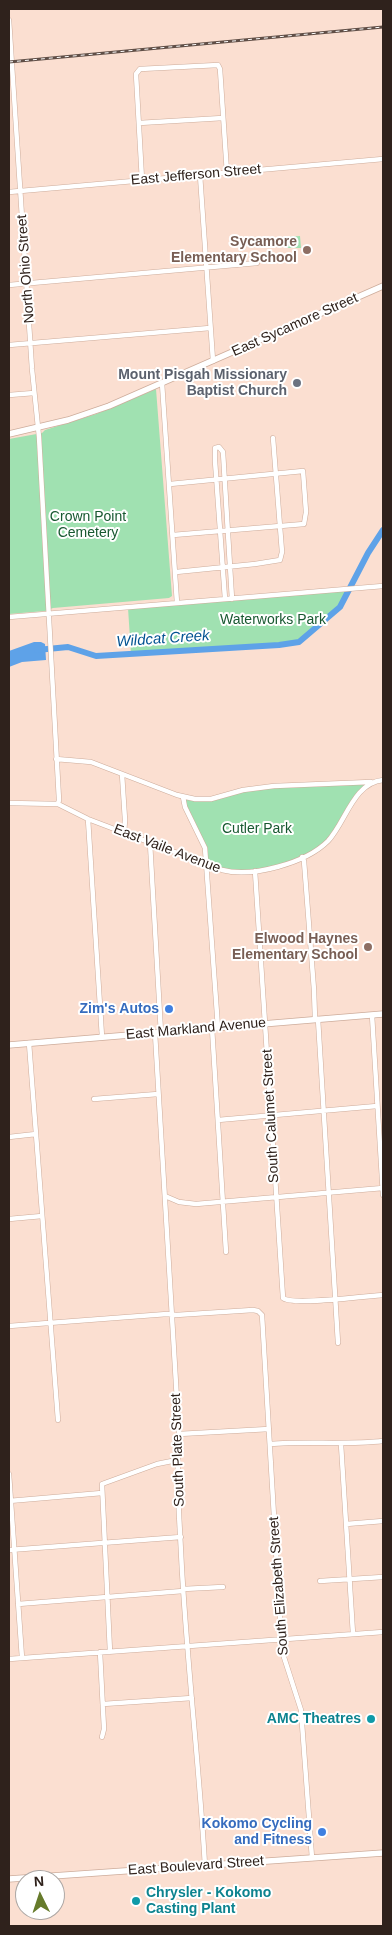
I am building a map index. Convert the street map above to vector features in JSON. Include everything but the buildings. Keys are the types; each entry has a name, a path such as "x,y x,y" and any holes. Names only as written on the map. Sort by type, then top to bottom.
{"main road":[{"name":"East Sycamore Street","path":"9,434 38,428 95,411 383,286"},
{"name":"East Markland Avenue","path":"9,1045 383,1014"},
{"name":"East Boulevard Street","path":"9,1879 383,1853"}],"street":[{"name":"North Ohio Street","path":"9,20 14,134 38,428 58,804"},
{"path":"142,180 136,74 140,69 216,64 220,69 227,173"},
{"path":"139,122 223,118"},
{"name":"East Jefferson Street","path":"9,192 383,159"},
{"path":"200,175 213,361"},
{"path":"9,285 257,263"},
{"path":"9,345 210,328"},
{"path":"162,383 177,603"},
{"path":"9,395 34,393"},
{"path":"176,572 277,562 281,558 277,474 273,438"},
{"path":"225,599 215,448 219,446 223,452 232,599"},
{"path":"170,484 303,472 306,512 304,524 173,534"},
{"path":"9,617 383,586"},
{"path":"56,759 91,762 183,798 204,800 259,788 383,780"},
{"path":"122,774 124,833"},
{"name":"East Vaile Avenue","path":"9,803 58,804 88,819 206,864 231,872 255,871 280,866 302,857 328,840 363,789 375,781"},
{"path":"183,798 185,807 205,848 226,1252"},
{"path":"88,819 102,1037"},
{"name":"South Plate Street","path":"150,843 158,1033 158,1094 179,1434 177,1460 183,1590 199,1764 205,1866"},
{"path":"302,857 304,861 324,1111 338,1342"},
{"name":"South Calumet Street","path":"255,871 282,1295 285,1300 336,1299"},
{"path":"372,1014 383,1194"},
{"path":"29,1043 58,1420"},
{"path":"94,1099 158,1094"},
{"path":"218,1120 377,1106"},
{"path":"9,1137 36,1134"},
{"path":"164,1196 186,1204 383,1188"},
{"path":"9,1219 42,1216"},
{"path":"336,1299 383,1295"},
{"name":"South Elizabeth Street","path":"172,1314 253,1310 260,1312 263,1318 282,1640 284,1662 301,1710 312,1858"},
{"path":"9,1326 172,1314"},
{"path":"179,1434 269,1428"},
{"path":"270,1444 341,1444 383,1441"},
{"path":"341,1444 353,1634"},
{"path":"110,1652 102,1484 157,1464 177,1460"},
{"path":"9,1474 12,1550 22,1658"},
{"path":"10,1501 102,1493"},
{"path":"346,1524 383,1521"},
{"path":"12,1550 181,1537"},
{"path":"320,1581 383,1577"},
{"path":"18,1604 223,1587"},
{"path":"9,1659 383,1632"},
{"path":"100,1652 104,1729 102,1737"},
{"path":"103,1704 192,1698"}],"green space":[{"path":"300,236 301,248 287,248 286,237"},
{"name":"Crown Point Cemetery","path":"156,389 172,596 169,598 53,608 45,611 9,614 9,439 42,433 45,430 96,414"},
{"name":"Waterworks Park","path":"350,589 340,607 299,642 279,645 131,654 128,608"},
{"name":"Cutler Park","path":"364,782 367,785 328,840 314,851 280,866 235,873 206,864 205,848 183,797 204,799 259,787"}],"water":[{"path":"34,642 45,644 46,660 22,662 9,667 9,651"}],"waterway":[{"name":"Wildcat Creek","path":"37,650 68,647 96,656 279,645 299,642 340,607 368,553 383,530"}],"railway":[{"path":"9,62 383,27"}],"place":[{"name":"Sycamore Elementary School","path":"307,250"},
{"name":"Mount Pisgah Missionary Baptist Church","path":"297,383"},
{"name":"Elwood Haynes Elementary School","path":"368,947"},
{"name":"Zim's Autos","path":"169,1009"},
{"name":"AMC Theatres","path":"371,1719"},
{"name":"Kokomo Cycling and Fitness","path":"322,1832"},
{"name":"Chrysler - Kokomo Casting Plant","path":"136,1901"}]}
